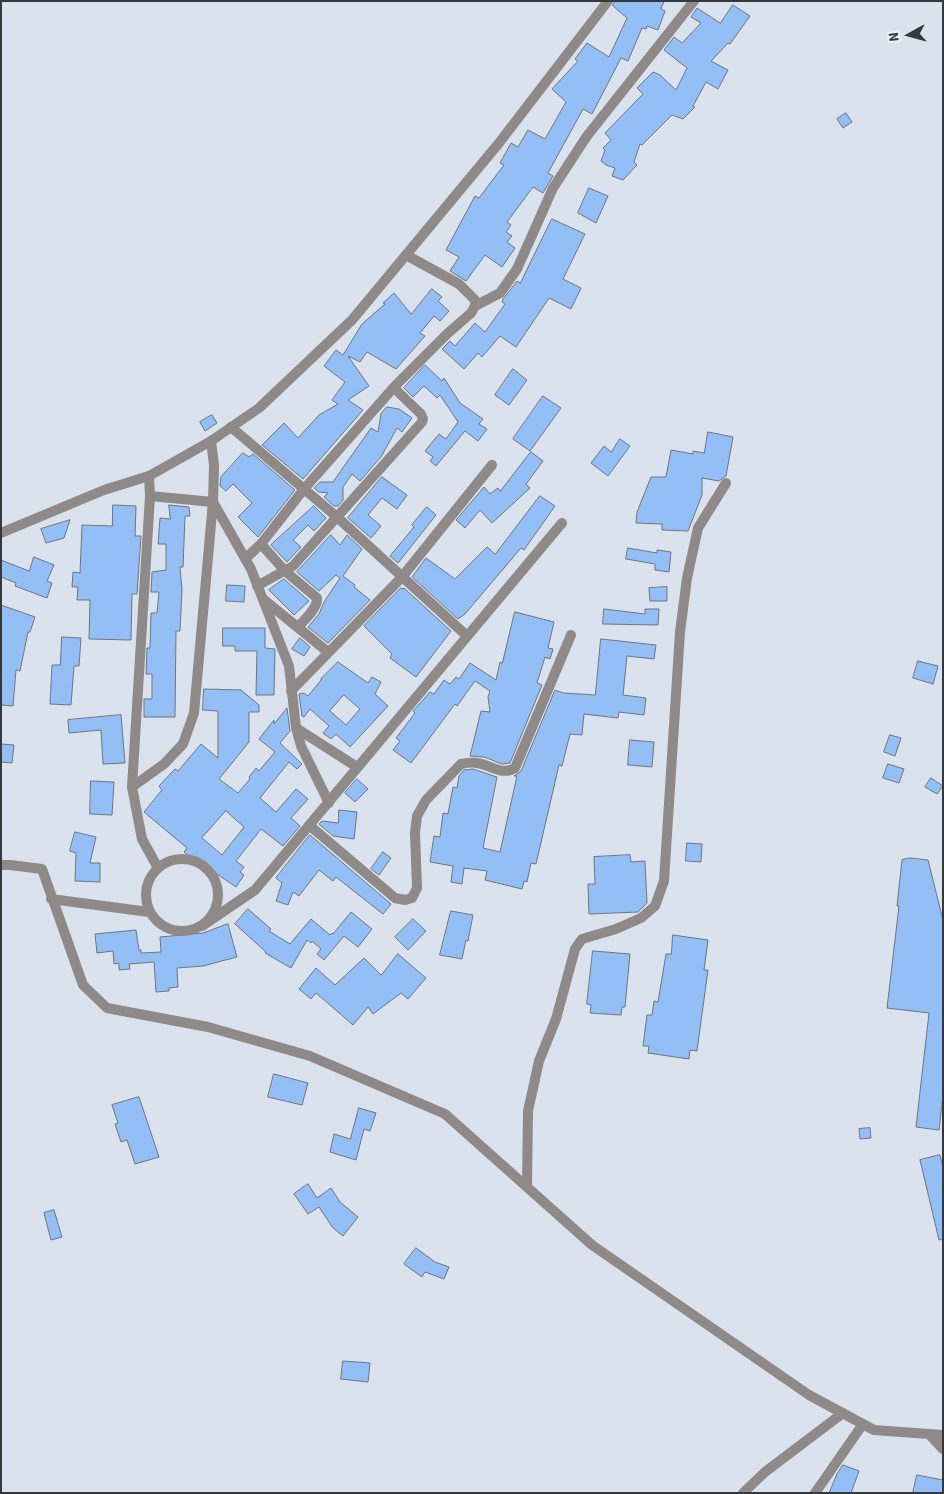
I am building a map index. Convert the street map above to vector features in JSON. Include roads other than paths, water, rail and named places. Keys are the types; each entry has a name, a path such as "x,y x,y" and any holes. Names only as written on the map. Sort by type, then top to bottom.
{"street":[{"path":"1,533 104,490 149,476 211,441 259,408 352,320 499,143 608,1"},
{"path":"475,306 500,293 517,269 558,180 588,136 694,1"},
{"path":"245,559 261,544 304,489 394,388 447,334 472,314 475,306 474,300 459,284 406,255"},
{"path":"258,586 293,566 422,422 421,414 394,388"},
{"path":"231,427 337,516 467,636"},
{"path":"132,787 164,764 183,744 194,714 213,502 214,466 211,441"},
{"path":"291,691 402,577 492,465"},
{"path":"149,476 150,496 132,787 142,840 158,868"},
{"path":"527,1187 528,1111 539,1061 556,1019 575,949 582,939 640,918 655,906 664,882 680,632 687,578 698,528 726,483"},
{"path":"150,496 213,502"},
{"path":"213,502 258,586 289,666 296,728 301,746 329,802"},
{"path":"202,926 216,908 218,896 216,884 211,873 203,865 192,860 168,861 158,868 150,877 146,888 149,912 157,922 178,932 190,931 202,926 255,890 562,523"},
{"path":"261,544 285,571 317,598 318,602 315,607 298,627"},
{"path":"262,598 328,652"},
{"path":"309,825 395,898 404,900 412,898 417,888 415,833 417,816 426,800 461,764 477,763 504,772 515,768 571,635"},
{"path":"296,728 357,767"},
{"path":"1,865 42,869 51,899 83,985 107,1008 208,1027 310,1056 445,1114 592,1245 810,1395 874,1430 943,1435"},
{"path":"51,899 149,912"},
{"path":"743,1493 765,1472 842,1413"},
{"path":"815,1493 863,1424"},
{"path":"929,1434 943,1449"}]}
